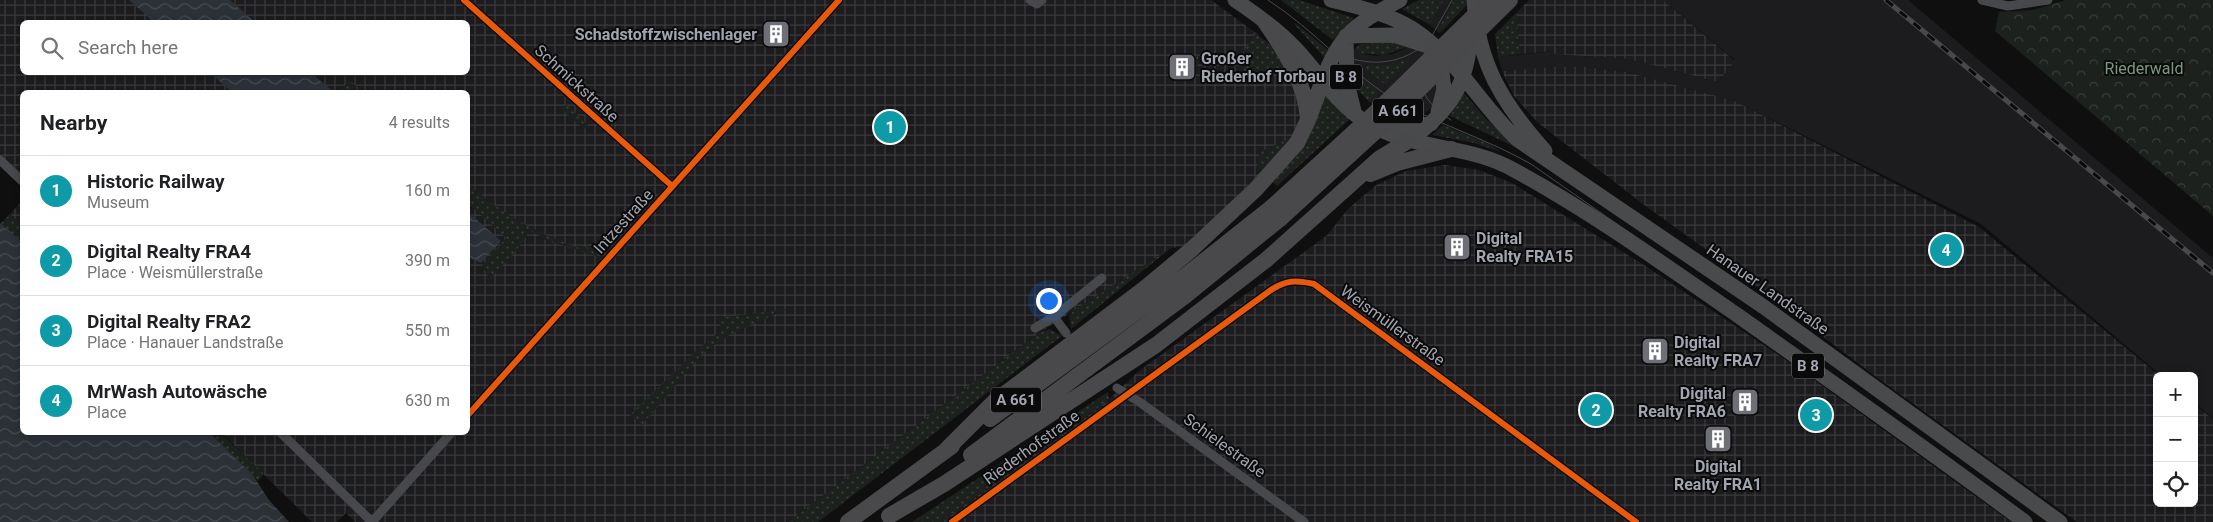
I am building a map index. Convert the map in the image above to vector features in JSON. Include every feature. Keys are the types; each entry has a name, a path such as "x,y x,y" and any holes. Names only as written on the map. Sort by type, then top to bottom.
{"highway":[{"name":"A 661","path":"848,522 1180,280 1277,212 1490,0"},
{"name":"A 661","path":"885,519 1185,296 1277,212 1389,119 1510,0"},
{"path":"1265,22 1284,51 1300,82 1308,120"},
{"path":"944,452 994,402 1144,289 1192,249 1276,169 1297,143 1308,120 1322,80"},
{"path":"885,519 944,484 1156,345 1266,260 1380,158 1408,141"},
{"path":"1323,210 1373,172 1411,158 1451,149"}],"main road":[{"path":"1235,0 1290,43 1322,80"},
{"path":"1331,0 1376,13"},
{"name":"B 8","path":"1400,0 1376,13 1346,36 1335,51 1322,80 1359,118 1382,132 1408,141 1451,149 1485,158 1511,168 1659,262 1881,416 2025,522"},
{"path":"1408,141 1431,124 1450,104 1463,79 1470,52 1473,0"},
{"path":"1473,0 1487,63 1498,90 1524,128 1559,166"},
{"name":"Hanauer Landstraße","path":"1376,13 1413,29 1439,52 1506,128 1526,145 1764,307 2060,522"},
{"path":"1346,36 1394,35 1412,39 1439,52 1444,71 1443,97 1431,124"},
{"name":"B 8","path":"1346,36 1346,83 1359,118"},
{"path":"1359,118 1392,126 1431,124"}],"street":[{"name":"Schmickstraße","path":"464,0 672,186"},
{"name":"Intzestraße","path":"470,413 839,0"},
{"path":"1030,0 1037,4 1042,0"},
{"path":"1982,0 2008,6 2048,0"},
{"path":"0,160 20,179"},
{"path":"1035,328 1054,317 1102,278"},
{"name":"Weismüllerstraße","path":"1126,395 1279,285 1296,280 1314,284 1636,522"},
{"path":"1054,317 1066,333"},
{"path":"1117,388 1126,395"},
{"name":"Riederhofstraße","path":"952,522 1126,395"},
{"name":"Schielestraße","path":"1126,395 1141,402 1304,522"},
{"path":"283,435 372,522 449,435"}],"shaded area":[{"path":"0,0 1211,0 1271,46 1296,89 1301,115 1298,127 1279,156 1186,246 1171,248 1039,333 788,522 355,522 346,513 337,522 312,522 224,435 470,435 470,90 20,90 20,179 0,160"},
{"path":"1444,0 1454,0 1437,31 1430,25"},
{"path":"1529,0 1663,0 1735,61 1718,82 1628,59 1552,54 1552,51 1520,54 1516,13"},
{"path":"1663,0 1908,0 2213,258 2213,418 2198,406 2198,372 2157,372 1981,224 1735,101 1627,72 1586,67 1502,71 1498,57 1553,51 1553,54 1628,59 1718,82 1735,60"},
{"path":"1357,46 1359,53 1375,56 1393,54 1410,46 1424,52 1439,88 1434,106 1424,114 1407,118 1382,110 1369,102 1379,91 1351,70 1352,52","holes":["1410,61 1386,85 1368,65 1387,65"]},
{"path":"1554,67 1586,67 1627,72 1735,101 1979,227 2155,372 2153,372 2153,507 2198,507 2198,407 2213,419 2213,522 2077,522 1879,379 1755,285 1643,204 1537,122 1514,96 1502,71"},
{"path":"1445,165 1479,170 1512,183 1644,265 1795,366 2011,522 941,522 1106,402 1140,370 1327,235 1349,208 1376,185 1406,171"},
{"path":"20,203 20,224 10,214"}],"green space":[{"path":"1281,0 1299,0 1354,18 1333,40"},
{"path":"1419,0 1444,0 1430,25 1402,9"},
{"path":"1454,0 1467,0 1466,6 1440,33 1437,31"},
{"name":"Riederwald","path":"2066,0 2213,0 2213,216 1995,31 1999,12 2033,10"},
{"path":"1516,13 1520,54 1498,57 1495,34"},
{"path":"1294,24 1328,50 1324,57"},
{"path":"1256,33 1277,53 1291,80 1279,74 1252,71 1246,69 1241,64 1242,54"},
{"path":"1395,41 1410,46 1384,55 1358,53 1357,46 1362,44"},
{"path":"1198,55 1199,63 1193,71 1181,78 1171,76"},
{"path":"1408,59 1411,61 1386,85 1365,69 1368,65 1387,65"},
{"path":"1351,70 1380,91 1369,102 1355,87"},
{"path":"349,80 361,90 341,90"},
{"path":"1325,93 1350,119 1277,186 1272,181 1294,159 1305,144"},
{"path":"1464,93 1485,118 1519,149 1450,116"},
{"path":"567,105 588,125 584,129 559,107"},
{"path":"1443,125 1489,144 1501,152 1474,143 1432,135"},
{"path":"1294,136 1264,173 1257,165 1260,152"},
{"path":"470,186 493,204 534,229 579,248 581,246 601,251 596,256 542,239 543,237 530,231 515,252 490,279 482,266 506,238 470,205"},
{"path":"10,214 20,224 20,240 0,224"},
{"path":"1171,248 1071,329 1069,316 1073,311"},
{"path":"787,309 731,334 703,353 642,425 630,415 696,351 721,330 719,318"},
{"path":"1050,329 1062,336 818,522 788,522 1039,333"},
{"path":"1108,392 1109,399 1106,402 941,522 912,522"},
{"path":"212,435 225,435 264,474 258,481"}],"water":[{"path":"129,0 230,0 253,20 152,20"},
{"path":"212,75 313,75 332,90 230,90"},
{"path":"470,214 501,241 481,263 470,258"},
{"path":"0,223 20,240 20,435 212,435 252,474 269,500 289,522 0,522"}],"tram line":[{"path":"1268,0 1302,25 1382,92 1433,119 1515,155 1531,164 1846,384 2033,522"},
{"path":"1451,120 1434,107 1424,93 1420,78 1427,48 1452,0"},
{"path":"1344,56 1366,62 1387,61 1408,55 1427,42"}],"railway":[{"path":"1886,0 2213,273"}],"cycle path":[{"path":"464,0 672,186"},
{"path":"470,413 839,0"},
{"path":"952,522 1271,290 1282,284 1296,282 1314,284 1636,522"}],"place":[{"name":"Schadstoffzwischenlager","path":"776,34"},
{"name":"Großer Riederhof Torbau","path":"1182,67"},
{"name":"Historic Railway","path":"890,127"},
{"name":"Digital Realty FRA15","path":"1457,247"},
{"name":"MrWash Autowäsche","path":"1946,250"},
{"name":"Digital Realty FRA7","path":"1655,351"},
{"name":"Digital Realty FRA6","path":"1745,402"},
{"name":"Digital Realty FRA4","path":"1596,410"},
{"name":"Digital Realty FRA2","path":"1816,415"},
{"name":"Digital Realty FRA1","path":"1718,439"}]}
